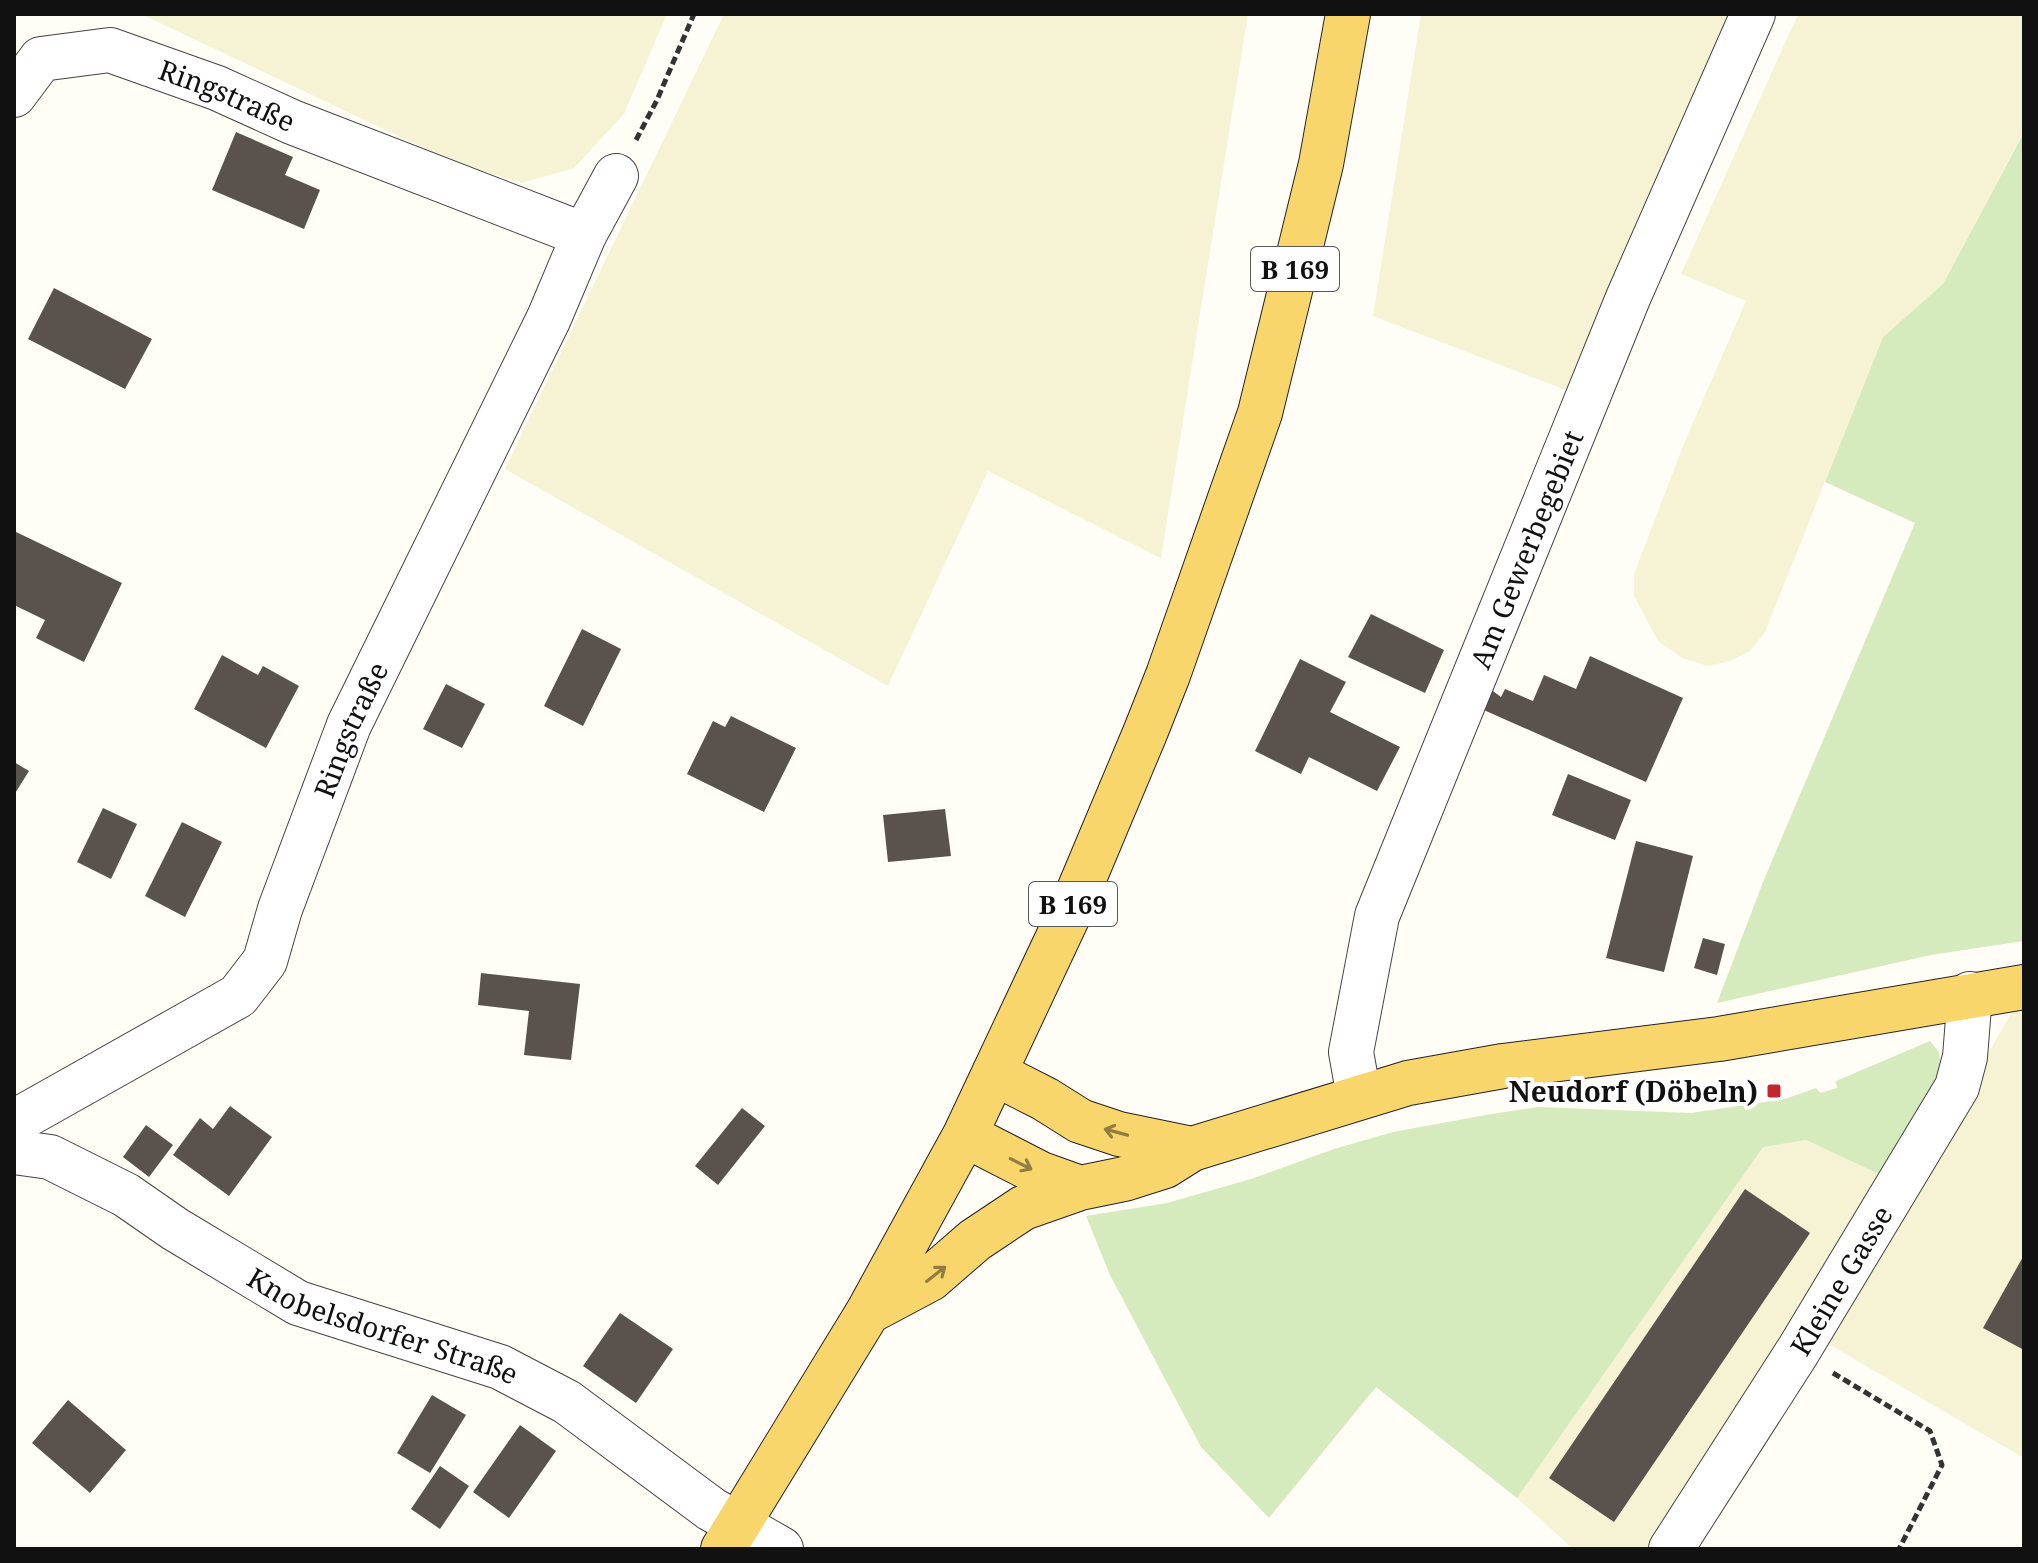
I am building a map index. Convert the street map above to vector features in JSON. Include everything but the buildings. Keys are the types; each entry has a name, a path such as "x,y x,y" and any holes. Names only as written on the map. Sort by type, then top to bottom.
{"main road":[{"name":"B 169","path":"731,1536 868,1312 965,1135 1069,914 1157,704 1256,426 1321,164 1348,14"},
{"path":"868,1312 930,1279 975,1240 1023,1208 1080,1188 1165,1166 1192,1149 1408,1083 1503,1066 1719,1039 2024,987"},
{"path":"994,1073 1080,1121 1119,1134 1192,1149"},
{"path":"965,1135 1041,1174 1080,1188"}],"street":[{"name":"Am Gewerbegebiet","path":"1359,1097 1351,1052 1377,916 1628,298 1753,14"},
{"name":"Ringstraße","path":"14,95 41,59 110,50 217,88 292,122 584,235"},
{"name":"Ringstraße","path":"14,1122 238,996 265,961 280,909 349,725 549,318 584,235 616,176"},
{"name":"Kleine Gasse","path":"1671,1549 1798,1351 1957,1087 1965,1057 1970,994"},
{"name":"Knobelsdorfer Straße","path":"14,1152 50,1157 126,1195 175,1229 298,1303 500,1367 567,1402 711,1509 731,1536 781,1549"}],"path":[{"path":"616,176 657,100 694,14"},
{"path":"1798,1351 1930,1431 1942,1465 1899,1549"}],"shaded area":[{"path":"141,14 667,14 624,114 574,168 522,183 453,162"},
{"path":"724,14 1248,14 1161,558 988,471 888,686 505,469"},
{"path":"1421,14 1728,14 1566,390 1373,316"},
{"path":"1798,14 2024,14 2024,131 1943,284 1883,337 1765,632 1750,651 1730,661 1708,666 1682,658 1658,641 1634,596 1634,574 1685,441 1746,301 1681,274"},
{"path":"2024,1011 2024,1458 1794,1324 1658,1549 1573,1549 1517,1498 1763,1146 1806,1140 1883,1176 1907,1194 2012,1012"}],"green space":[{"path":"2022,136 2024,941 1931,955 1717,1003 1763,882 1915,523 1825,482 1883,337 1943,284"},
{"path":"1930,1041 1939,1052 1942,1075 1883,1176 1806,1140 1763,1147 1517,1498 1376,1387 1269,1518 1201,1447 1110,1275 1086,1216 1167,1203 1393,1132 1486,1115 1538,1107 1691,1113 1785,1099 1816,1088 1820,1093 1837,1088 1836,1081"}],"place":[{"name":"Neudorf (Döbeln)","path":"1774,1091"}]}
